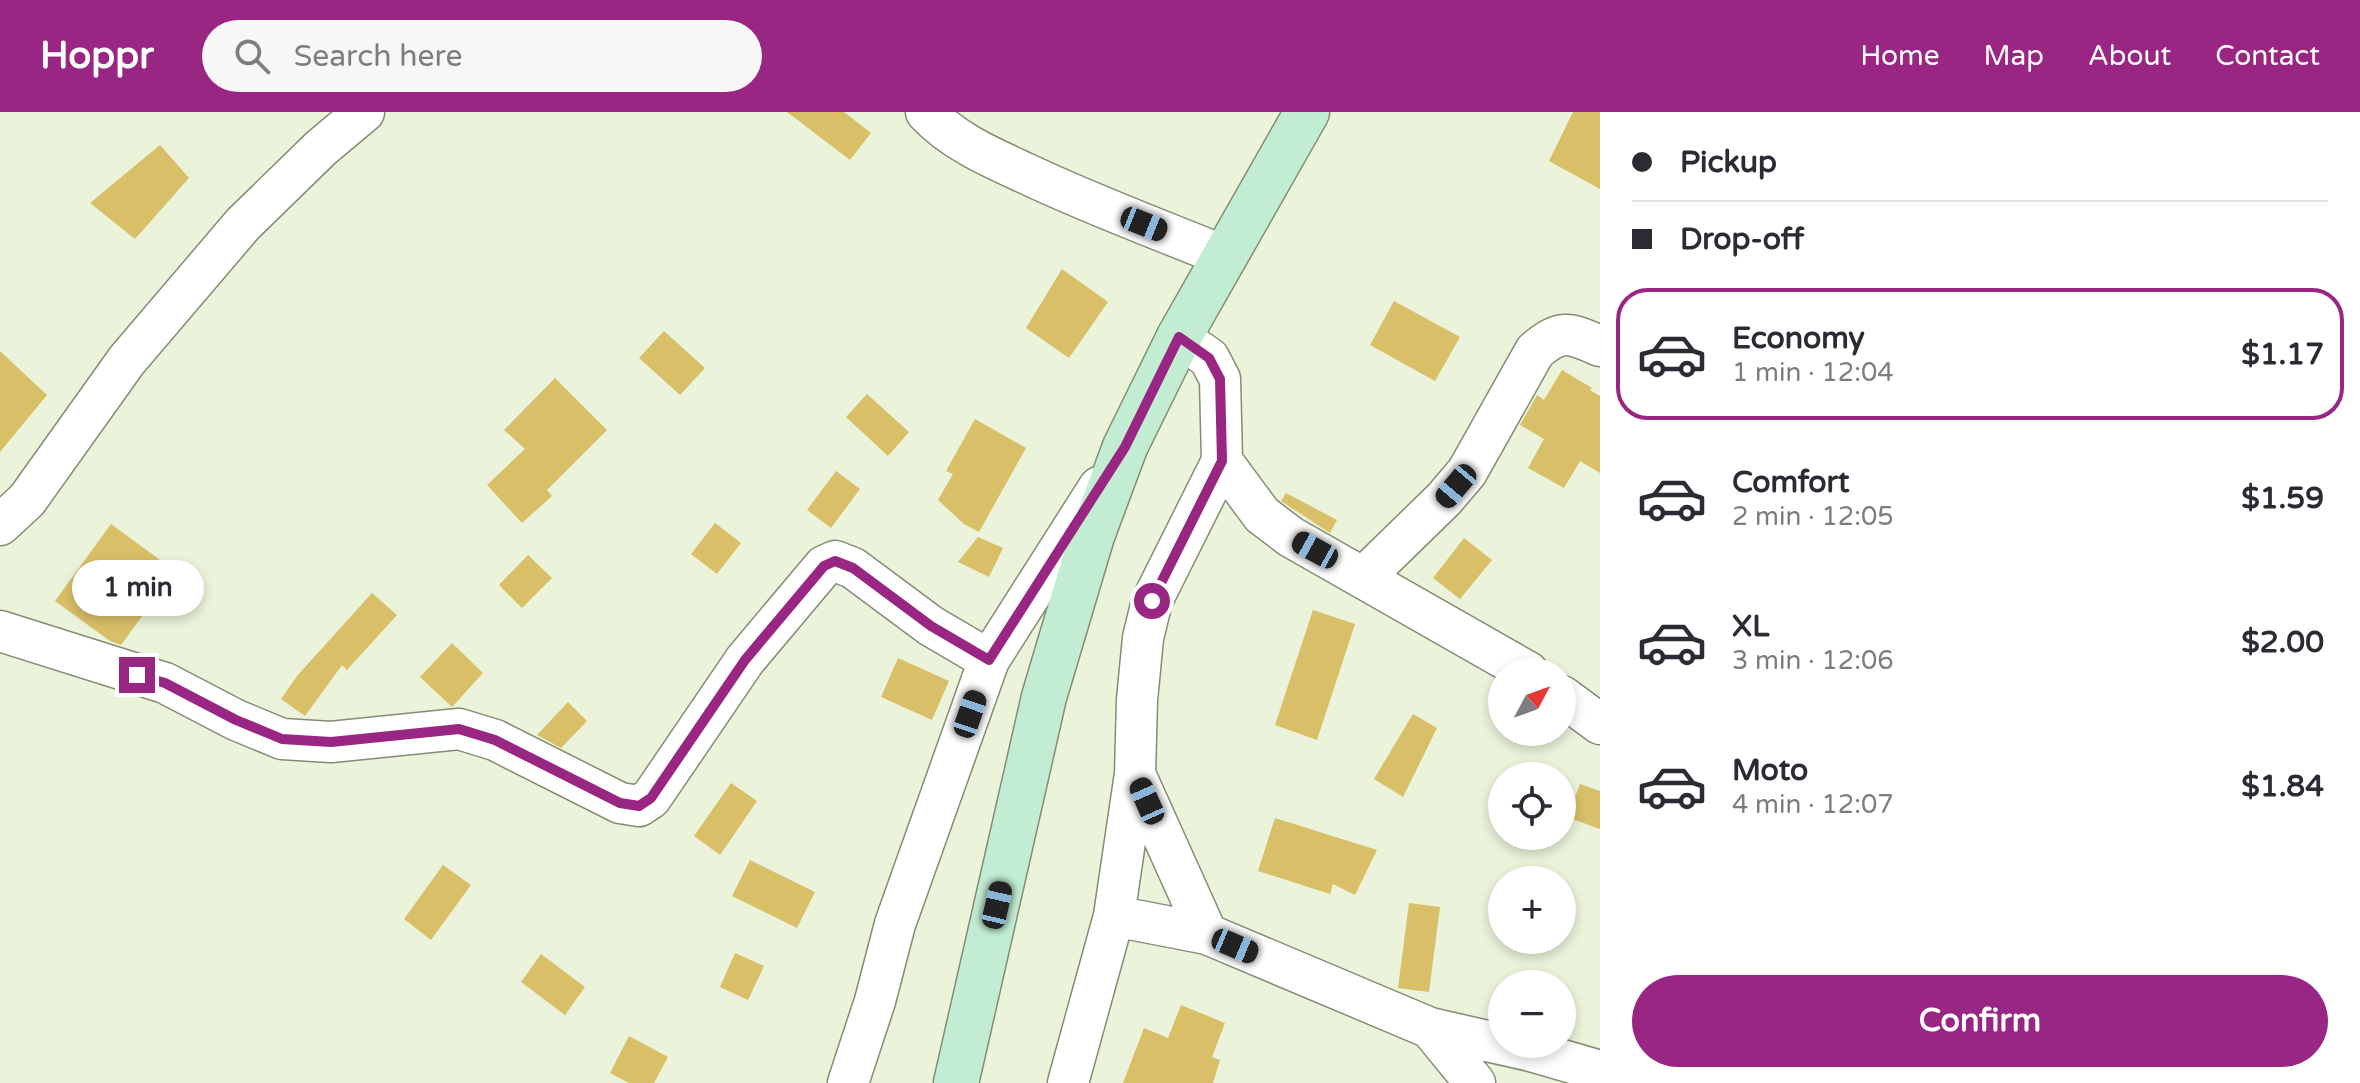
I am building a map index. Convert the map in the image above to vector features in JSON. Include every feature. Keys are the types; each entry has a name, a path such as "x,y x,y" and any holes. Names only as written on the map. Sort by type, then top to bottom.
{"main road":[{"path":"956,1083 1044,697 1092,536 1125,447 1179,337 1307,112"}],"street":[{"path":"0,525 27,500 127,360 243,224 321,148 364,112"},
{"path":"926,112 951,135 1005,164 1064,192 1224,256"},
{"path":"1364,577 1444,499 1467,472 1535,351 1550,338 1570,333 1600,346"},
{"path":"1068,1083 1114,916 1135,774 1143,638 1152,601 1222,461 1220,379 1209,358 1179,337"},
{"path":"848,1083 875,1001 895,924 989,660 1125,447"},
{"path":"1222,461 1262,515 1291,537 1504,658"},
{"path":"0,631 165,683 236,720 282,739 331,742 459,729 495,740 620,803 639,806 651,798 745,660 824,566 835,561 853,568 931,626 989,660"},
{"path":"1576,706 1600,724"},
{"path":"1135,774 1207,934"},
{"path":"1114,916 1207,934 1430,1028 1531,1051 1600,1071"},
{"path":"1430,1028 1475,1083"}],"building":[{"path":"787,112 844,112 871,133 850,160"},
{"path":"1573,112 1600,112 1600,189 1549,161"},
{"path":"160,145 189,178 135,239 90,203"},
{"path":"1062,269 1108,302 1069,358 1026,328"},
{"path":"1394,301 1460,337 1435,381 1370,345"},
{"path":"664,331 705,368 680,395 639,358"},
{"path":"0,351 47,395 0,452"},
{"path":"1562,370 1600,396 1600,473 1580,461 1564,488 1528,468 1544,439 1520,425 1537,395 1544,400"},
{"path":"555,378 607,430 547,490 552,496 522,523 487,485 525,449 504,430"},
{"path":"867,394 909,432 888,456 846,417"},
{"path":"975,419 1026,448 979,532 964,524 938,500 953,474 946,471"},
{"path":"836,471 860,489 831,528 807,510"},
{"path":"1286,493 1337,520 1330,533 1281,501"},
{"path":"715,523 741,543 717,574 691,554"},
{"path":"111,524 175,571 121,645 110,641 55,601"},
{"path":"978,537 1003,548 989,577 958,562"},
{"path":"1464,538 1492,560 1460,599 1433,578"},
{"path":"528,555 552,578 522,608 499,585"},
{"path":"372,593 397,615 347,670 342,665 305,716 281,699 297,676"},
{"path":"1313,610 1355,624 1317,740 1275,725"},
{"path":"452,643 483,673 452,707 420,677"},
{"path":"898,658 949,681 932,720 881,697"},
{"path":"568,702 587,721 561,748 537,735"},
{"path":"1413,714 1437,728 1403,797 1374,779"},
{"path":"731,783 757,801 720,855 694,836"},
{"path":"1580,784 1600,791 1600,829 1576,820 1576,794"},
{"path":"1275,818 1377,850 1355,895 1333,884 1330,894 1258,871"},
{"path":"750,860 815,892 797,928 732,896"},
{"path":"443,865 471,885 431,940 404,919"},
{"path":"1409,903 1440,907 1429,992 1398,988"},
{"path":"735,953 764,966 748,1000 720,987"},
{"path":"541,954 585,987 565,1015 521,982"},
{"path":"1181,1005 1225,1023 1212,1057 1220,1060 1213,1083 1123,1083 1144,1028 1168,1038"},
{"path":"629,1036 668,1057 654,1083 629,1083 610,1073"}],"route":[{"path":"137,675 165,683 236,720 282,739 331,742 459,729 495,740 620,803 639,806 651,798 745,660 824,566 835,561 853,568 931,626 989,660 1125,447 1179,337 1209,358 1220,379 1222,461 1152,601"}]}
